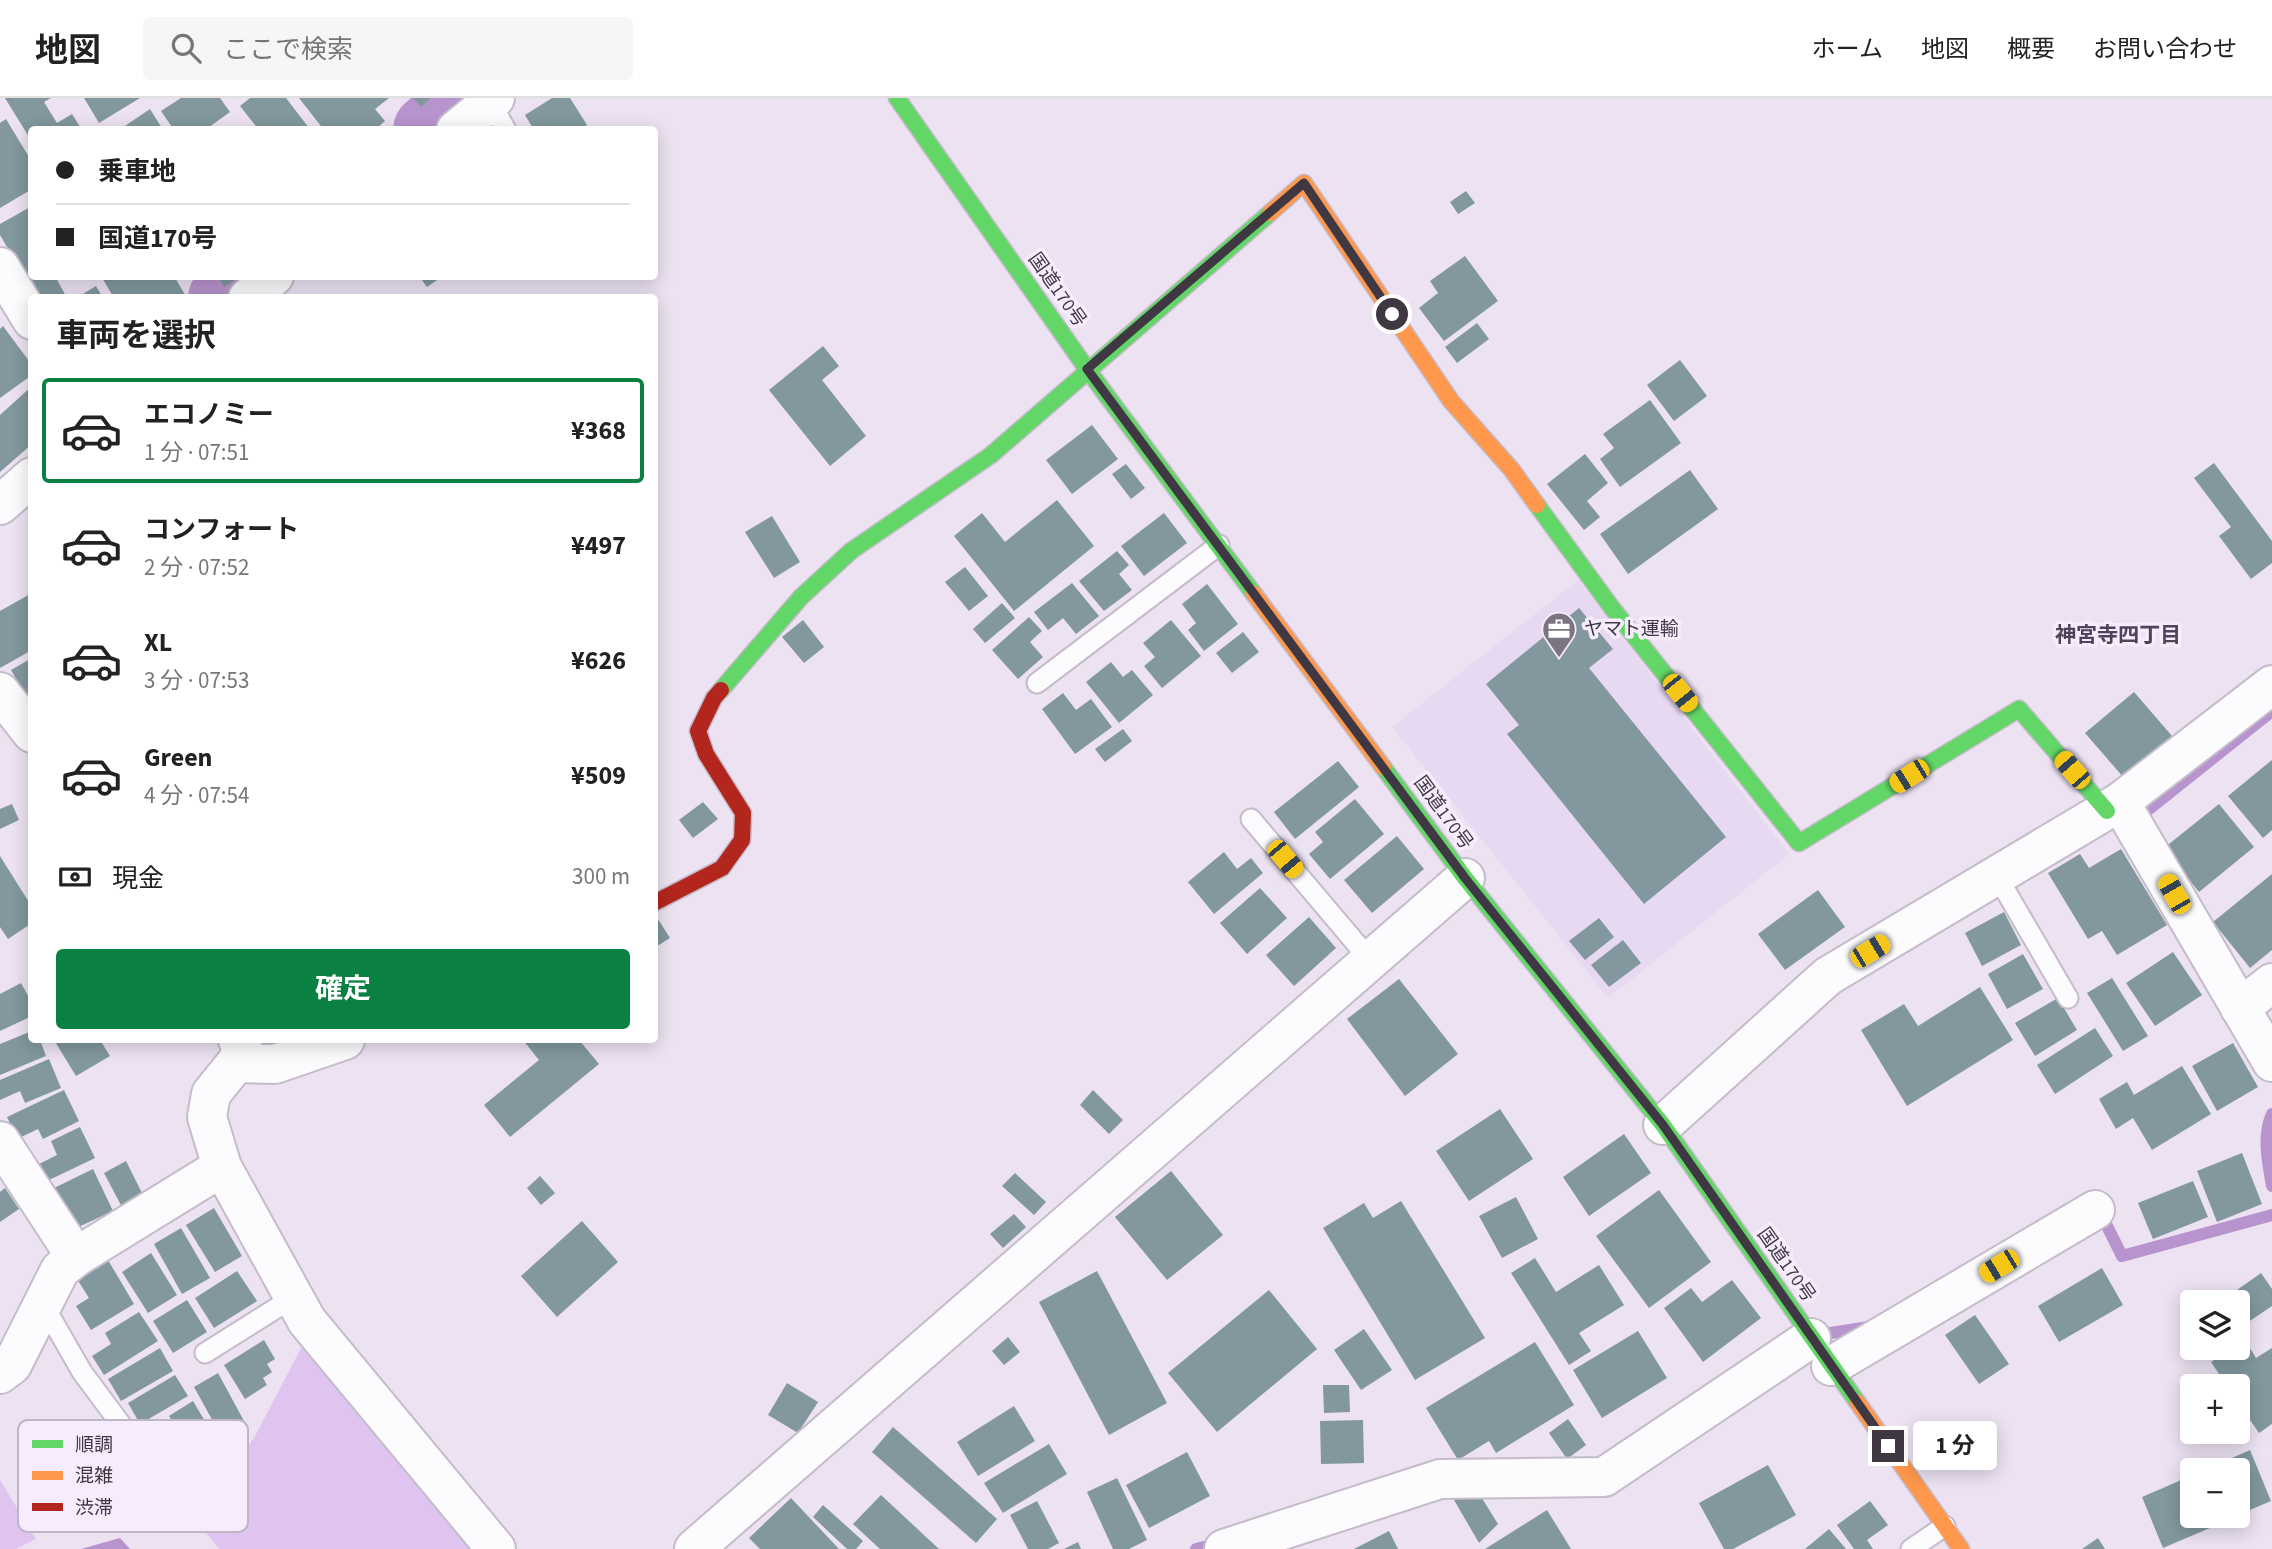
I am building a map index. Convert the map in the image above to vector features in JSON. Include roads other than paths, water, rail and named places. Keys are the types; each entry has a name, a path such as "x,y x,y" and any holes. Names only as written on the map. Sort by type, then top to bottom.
{"main road":[{"name":"国道170号","path":"897,98 1087,369 1465,878 1663,1125 1961,1549"},
{"path":"658,901 722,868 742,840 743,813 706,754 698,731 714,698 801,597 851,551 992,454 1304,183 1451,401 1512,470 1612,608 1799,844 2019,709 2113,807"}],"street":[{"path":"464,126 497,110"},
{"path":"0,267 28,313"},
{"path":"253,294 269,280"},
{"path":"0,505 28,480"},
{"path":"1663,1125 1828,976 2113,807 2272,685"},
{"path":"0,692 28,728"},
{"path":"2113,807 2272,1062"},
{"path":"694,1549 1465,878"},
{"path":"2240,1008 2272,983"},
{"path":"336,1043 275,1064 237,1051 211,1094 207,1117 222,1167 307,1321 496,1549"},
{"path":"0,1141 76,1257"},
{"path":"0,1374 12,1365 60,1270 76,1257 222,1167"},
{"path":"1224,1549 1440,1479 1604,1477 1821,1352 2095,1210"}],"lane":[{"path":"1037,683 1219,545"},
{"path":"1251,819 1371,961"},
{"path":"1997,876 2068,998"},
{"path":"205,1353 294,1297"},
{"path":"43,1304 82,1373 117,1420"},
{"path":"1911,1549 1945,1526"}],"waterway":[{"path":"434,126 467,98"},
{"path":"229,294 244,280"},
{"path":"2134,821 2272,711"},
{"path":"2272,1114 2267,1131 2272,1186"},
{"path":"2099,1210 2122,1256 2272,1215"},
{"path":"1818,1335 1869,1327"},
{"path":"1196,1549 1220,1543"}],"place":[{"name":"ヤマト運輸","path":"1559,659"}],"district":[{"name":"神宮寺四丁目","path":"2118,635"}]}
